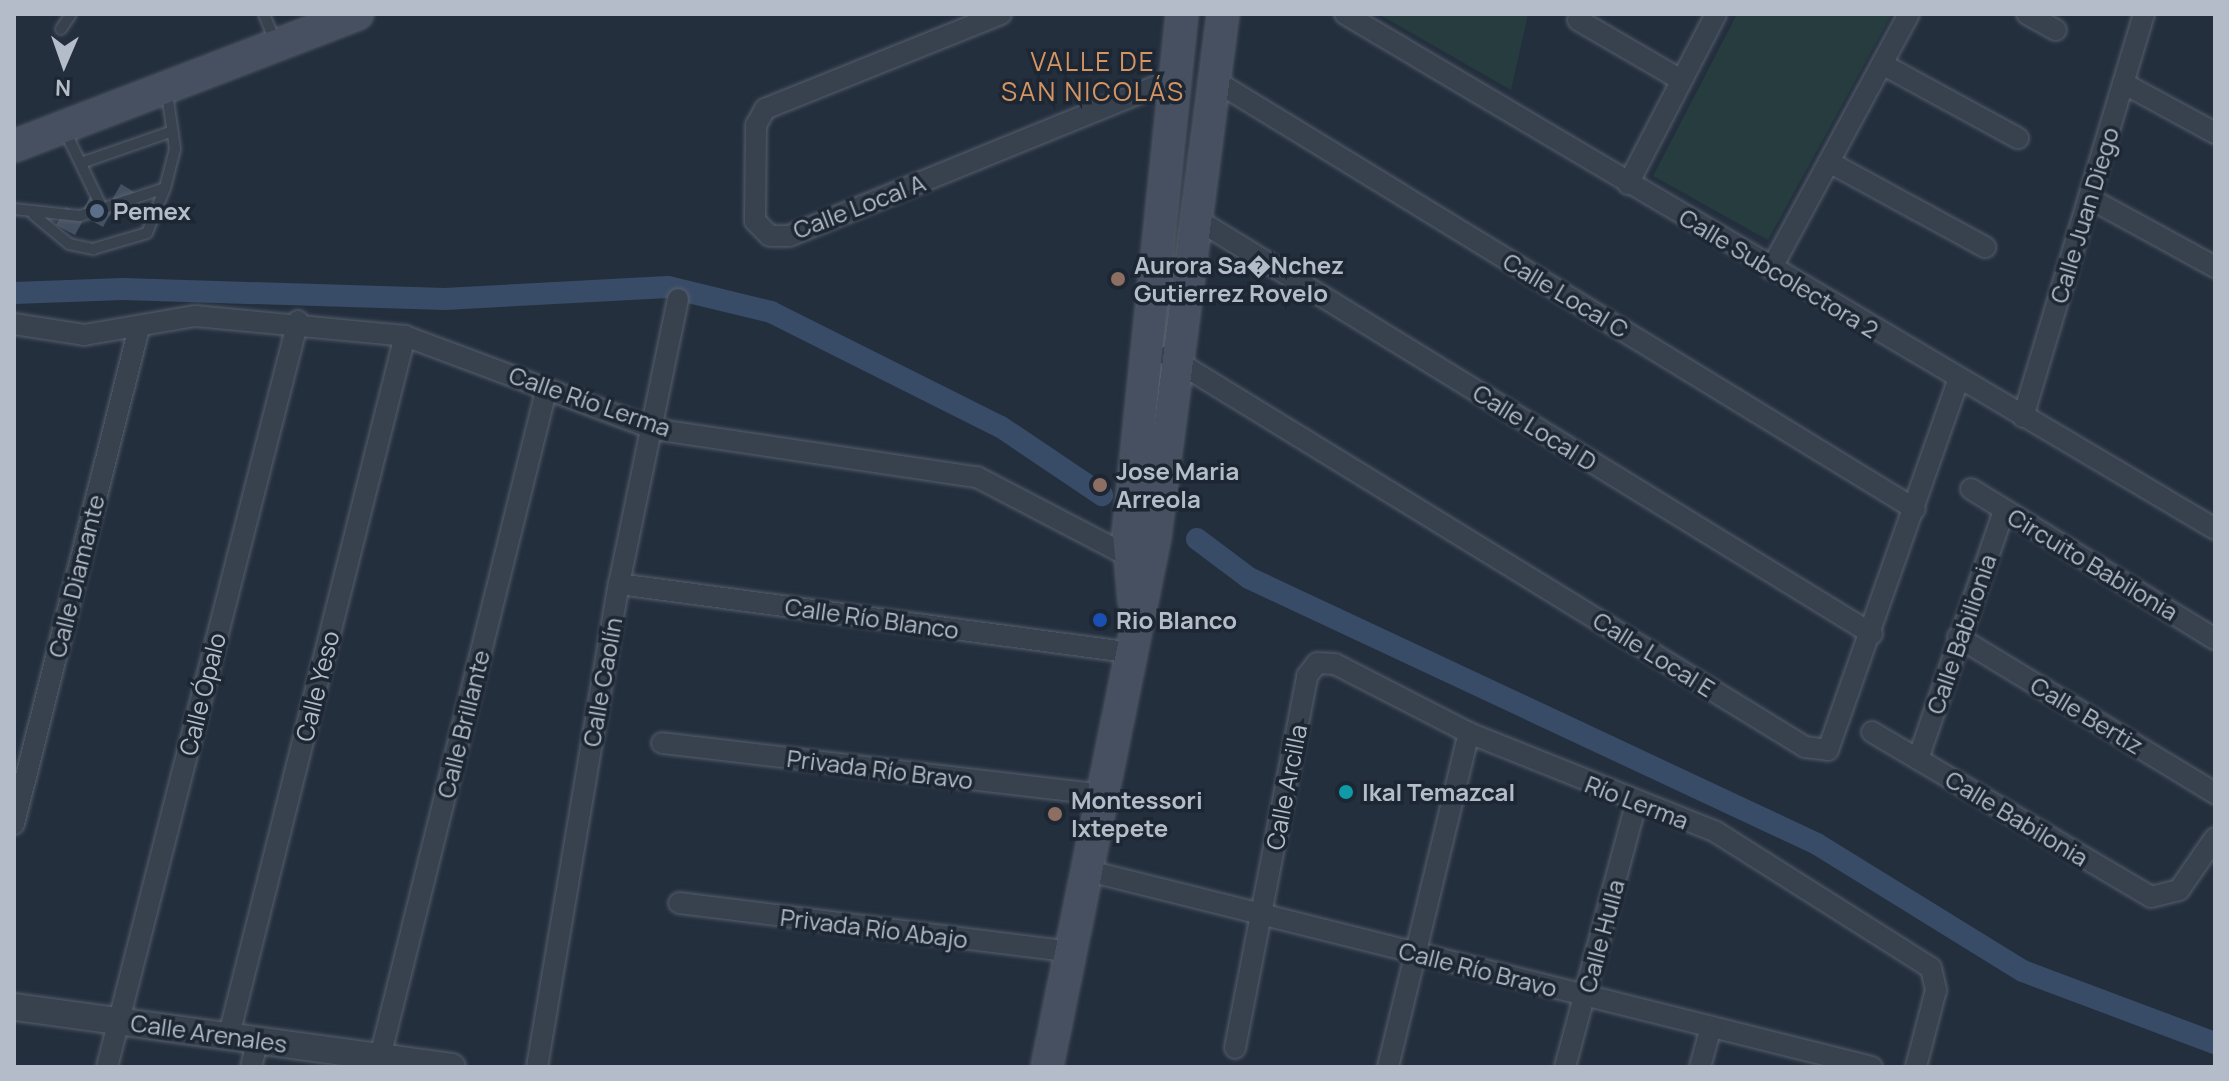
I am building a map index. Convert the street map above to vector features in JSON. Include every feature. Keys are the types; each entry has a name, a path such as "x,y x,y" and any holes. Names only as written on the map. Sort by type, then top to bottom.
{"main road":[{"path":"14,146 358,14"},
{"path":"1047,1067 1135,609 1148,344 1182,14"},
{"path":"1139,562 1181,363 1223,14"}],"street":[{"name":"Calle Local A","path":"1001,14 765,109 756,125 755,221 770,236 789,236 1173,79"},
{"name":"Calle Subcolectora 2","path":"1345,14 1771,269 2215,529"},
{"path":"1628,184 1716,14"},
{"path":"1771,269 1909,14"},
{"path":"2027,14 2056,30"},
{"name":"Calle Juan Diego","path":"2023,417 2144,14"},
{"path":"1578,20 1681,80"},
{"path":"1882,64 2018,138"},
{"name":"Calle Local C","path":"1217,82 1915,509"},
{"path":"2123,83 2215,133"},
{"path":"1829,162 1985,247"},
{"path":"2089,198 2215,267"},
{"name":"Calle Local D","path":"1198,220 1872,634"},
{"name":"Calle Caolín","path":"537,1067 619,584 654,429 678,299"},
{"name":"Calle Río Lerma","path":"14,324 84,335 195,316 298,321 405,336 654,429 965,473 1022,496 1139,562"},
{"name":"Calle Ópalo","path":"107,1067 298,321"},
{"name":"Calle Diamante","path":"14,824 139,328"},
{"name":"Calle Yeso","path":"229,1035 405,336"},
{"name":"Calle Local E","path":"1148,344 1805,747 1828,750 1839,735 1959,379"},
{"name":"Calle Brillante","path":"394,1061 546,391"},
{"name":"Circuito Babilonia","path":"1971,489 2215,639"},
{"name":"Calle Babilionia","path":"1918,759 2004,510"},
{"name":"Calle Río Blanco","path":"619,584 1126,652"},
{"name":"Calle Bertiz","path":"1958,637 2215,793"},
{"name":"Río Lerma","path":"1317,663 1335,664 1469,733 1636,804 1716,832 1938,978 1916,1067"},
{"name":"Calle Arcilla","path":"1235,1048 1307,676 1317,663"},
{"name":"Calle Babilonia","path":"1872,732 2164,898 2179,890 2215,838"},
{"path":"1388,1067 1469,733"},
{"name":"Privada Río Bravo","path":"662,743 1098,794"},
{"name":"Calle Hulla","path":"1565,1067 1636,804"},
{"name":"Calle Río Bravo","path":"1085,870 1872,1067"},
{"name":"Privada Río Abajo","path":"679,903 1070,952"},
{"name":"Calle Arenales","path":"14,1007 452,1067"},
{"path":"1700,1067 1711,1027"},
{"path":"251,1067 258,1039"}],"lane":[{"path":"61,29 71,14"},
{"path":"264,14 277,45"},
{"path":"33,214 69,244 93,249 147,233 165,188 173,131 166,87"},
{"path":"63,127 103,210"},
{"path":"81,163 173,131"},
{"path":"14,209 33,214 103,210 165,188"}],"green space":[{"path":"1378,14 1528,14 1511,90"},
{"path":"1737,14 1892,14 1768,240 1653,176"}],"building":[{"name":"Pemex","path":"121,184 141,196 130,215 115,206 103,227 85,217 75,235 56,225 66,207 80,215 91,195 109,205"}],"waterway":[{"path":"14,293 123,289 445,299 668,287 771,312 1001,427 1102,495"},
{"path":"1197,539 1249,578 1817,844 2023,971 2215,1043"}],"place":[{"name":"Pemex","path":"97,211"},
{"name":"Aurora Sa�Nchez Gutierrez Rovelo","path":"1118,279"},
{"name":"Jose Maria Arreola","path":"1100,485"},
{"name":"Rio Blanco","path":"1100,620"},
{"name":"Ikal Temazcal","path":"1346,792"},
{"name":"Montessori Ixtepete","path":"1055,814"}],"district":[{"name":"VALLE DE SAN NICOLÁS","path":"1093,77"}]}
